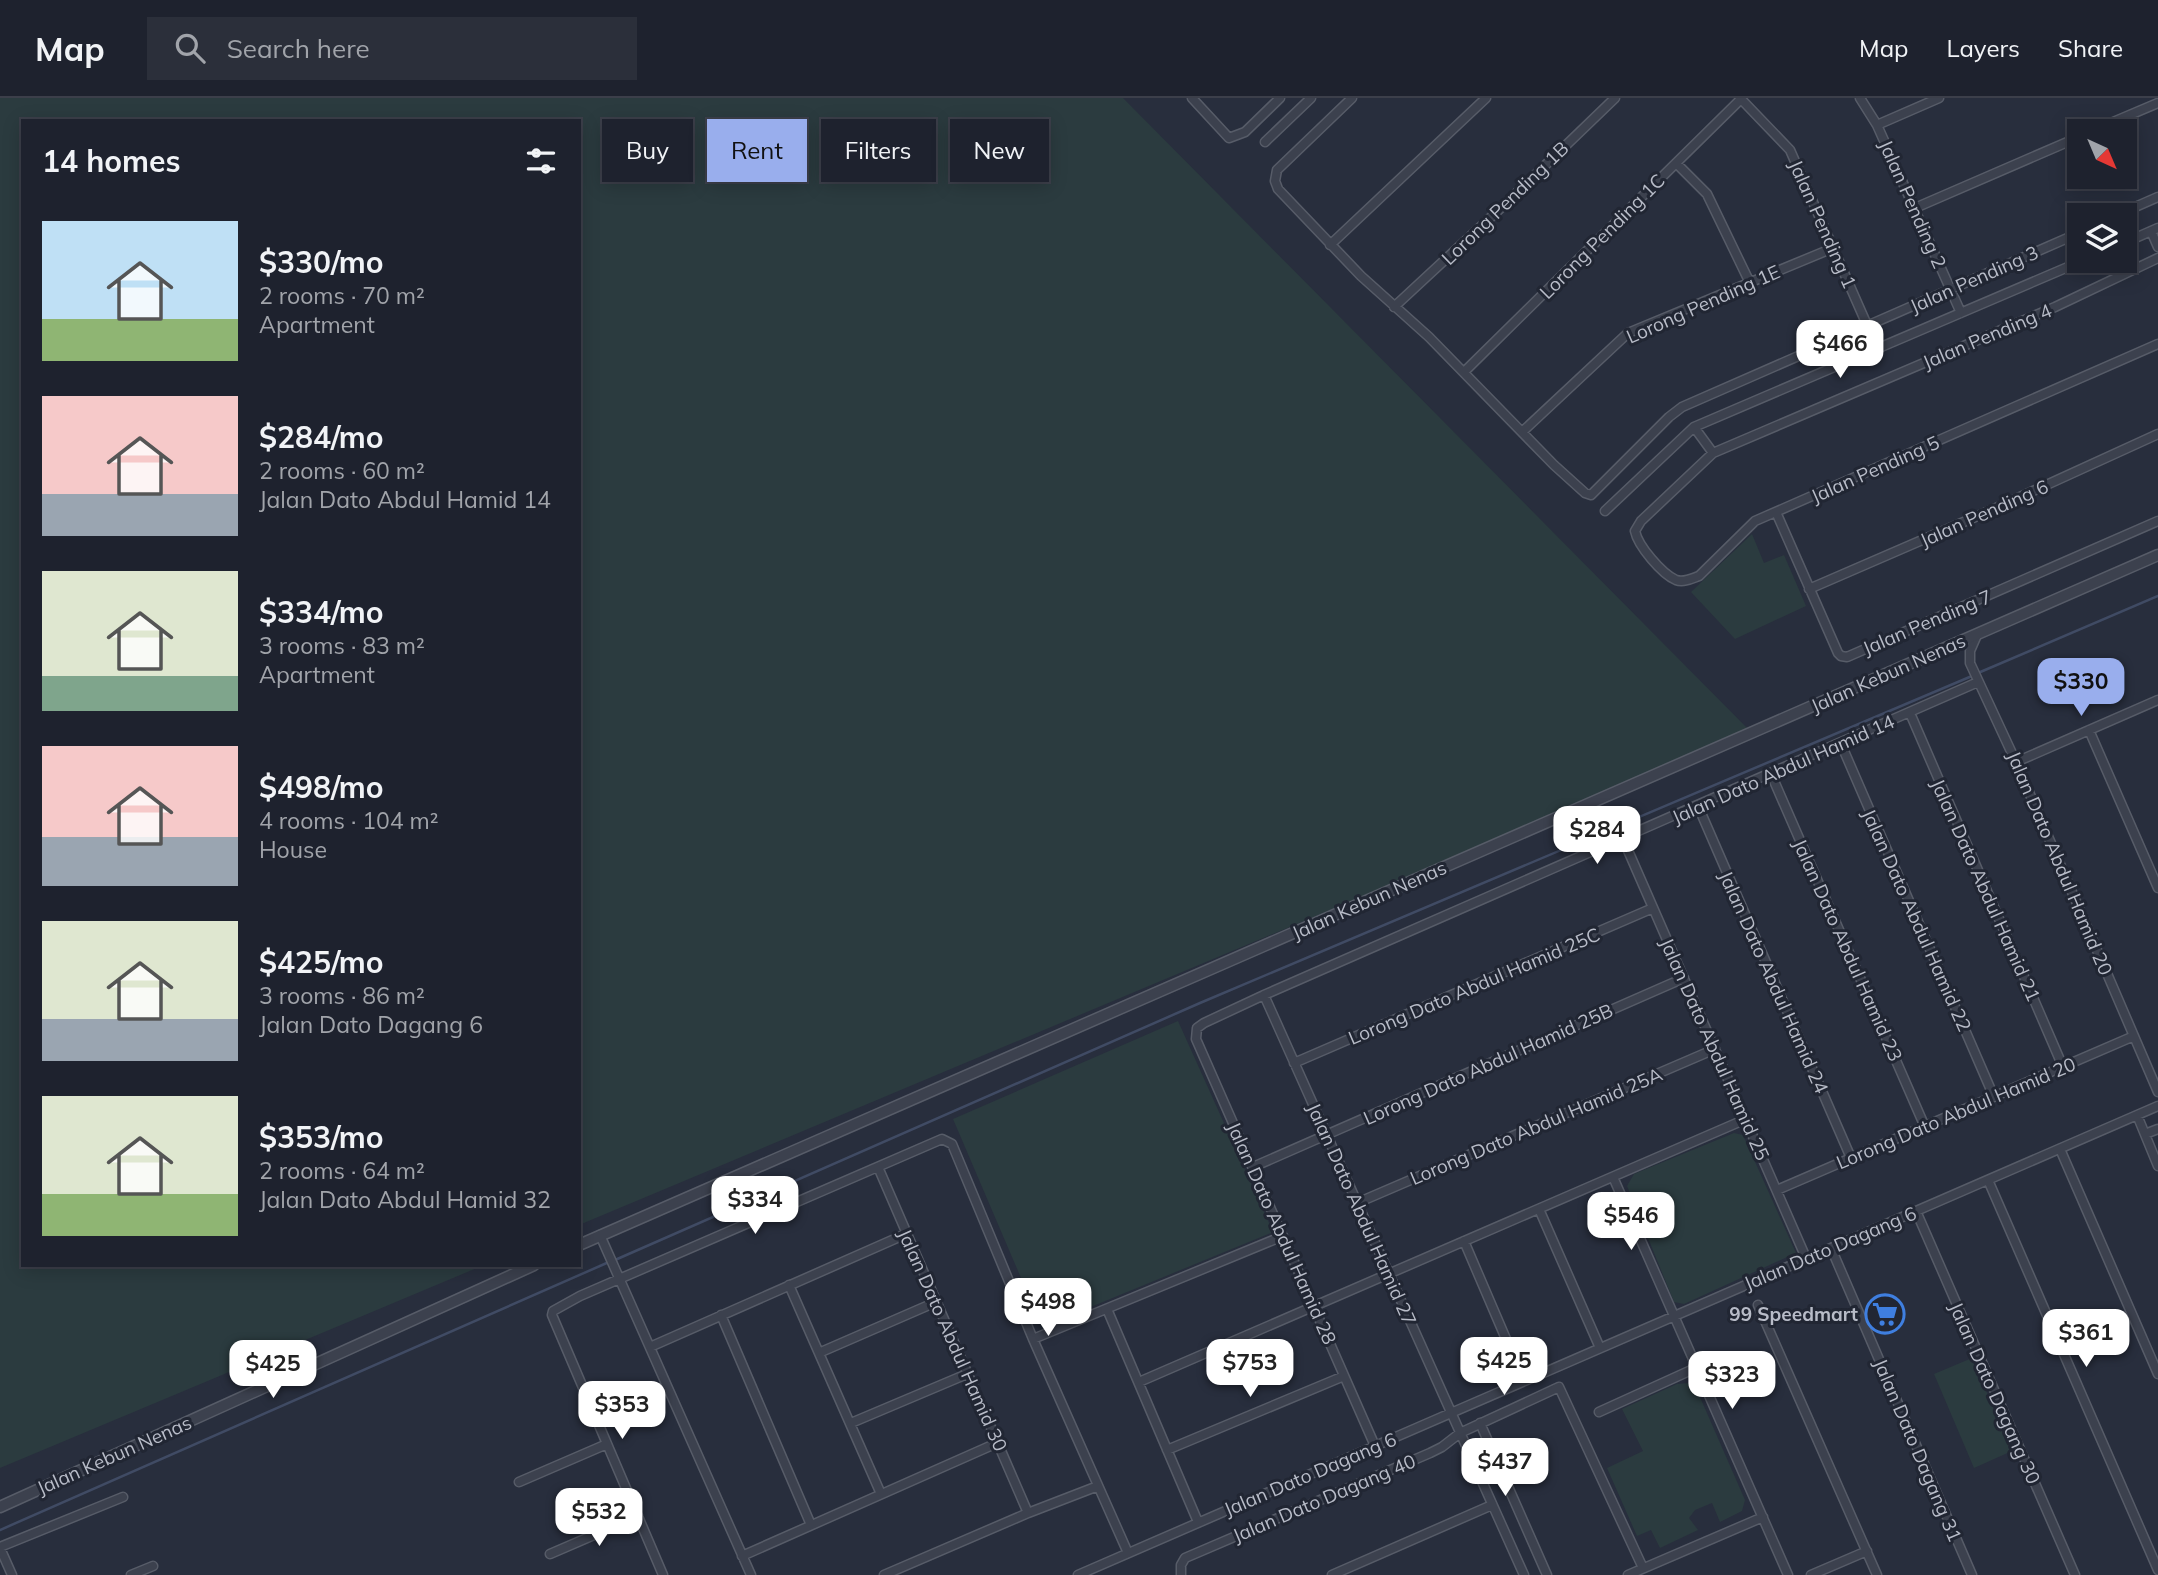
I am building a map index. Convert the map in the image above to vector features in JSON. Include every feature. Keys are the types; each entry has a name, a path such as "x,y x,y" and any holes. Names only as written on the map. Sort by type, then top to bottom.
{"street":[{"path":"1192,98 1229,138 1245,132 1280,98"},
{"path":"1265,142 1311,98"},
{"path":"1352,98 1277,170 1275,181 1278,189 1330,245 1464,372 1522,432"},
{"path":"1330,245 1486,98"},
{"name":"Lorong Pending 1B","path":"1394,307 1615,98"},
{"name":"Jalan Pending 2","path":"1860,98 1877,125 1961,313"},
{"path":"1877,125 1939,98"},
{"name":"Lorong Pending 1C","path":"1464,372 1741,99"},
{"name":"Jalan Pending 1","path":"1741,99 1790,150 1867,325"},
{"path":"2120,119 2158,103"},
{"path":"1915,208 2067,142"},
{"path":"1676,163 1707,194 1750,283"},
{"path":"2137,206 2158,197"},
{"path":"2137,238 2155,230 2158,247"},
{"name":"Jalan Pending 3","path":"1522,432 1591,495 1682,407 2067,238"},
{"name":"Lorong Pending 1E","path":"1522,432 1628,333 1833,248"},
{"name":"Jalan Pending 4","path":"1641,521 1713,453 2055,307 2158,258"},
{"path":"1605,511 1694,428 2067,267"},
{"name":"Jalan Pending 5","path":"1641,521 1635,531 1640,546 1677,580 1688,580 1705,572 1755,521 2158,344"},
{"path":"1694,428 1713,453"},
{"name":"Jalan Pending 6","path":"1809,589 1996,509 2158,434"},
{"name":"Jalan Pending 7","path":"1776,512 1838,653 1847,657 2158,521"},
{"name":"Jalan Kebun Nenas","path":"581,1244 2158,555"},
{"name":"Jalan Dato Abdul Hamid 20","path":"1977,635 1969,656 1978,682 2016,762 2158,1092"},
{"name":"Jalan Dato Abdul Hamid 14","path":"1203,1023 1978,682"},
{"path":"2016,762 2158,700"},
{"name":"Jalan Dato Abdul Hamid 21","path":"1909,713 2063,1067"},
{"path":"2090,730 2158,888"},
{"name":"Jalan Dato Abdul Hamid 22","path":"1840,744 1994,1097"},
{"name":"Jalan Dato Abdul Hamid 23","path":"1771,774 1925,1126"},
{"name":"Jalan Dato Abdul Hamid 24","path":"1698,806 1851,1158"},
{"name":"Jalan Dato Abdul Hamid 25","path":"1623,839 1807,1258"},
{"name":"Lorong Dato Abdul Hamid 25C","path":"1294,1063 1654,908"},
{"name":"Lorong Dato Abdul Hamid 25B","path":"1253,1167 1684,978"},
{"name":"Jalan Dato Abdul Hamid 27","path":"1264,995 1460,1433 1520,1574"},
{"name":"Jalan Dato Abdul Hamid 28","path":"1203,1023 1197,1028 1196,1039 1375,1446"},
{"name":"Lorong Dato Abdul Hamid 20","path":"1777,1190 2134,1036"},
{"name":"Lorong Dato Abdul Hamid 25A","path":"1357,1203 1715,1049"},
{"name":"Jalan Dato Dagang 6","path":"1078,1575 2158,1106"},
{"path":"2137,1115 2158,1166"},
{"path":"1139,1382 1746,1119"},
{"path":"2145,1134 2158,1129"},
{"path":"663,1575 552,1315 555,1307 942,1139 952,1144 1033,1339 1128,1553"},
{"path":"2060,1149 2158,1374"},
{"name":"Jalan Dato Abdul Hamid 30","path":"877,1167 1028,1513"},
{"path":"1613,1177 1788,1575"},
{"path":"1988,1180 2158,1570"},
{"path":"1539,1209 1600,1348"},
{"name":"Jalan Dato Dagang 30","path":"1916,1211 2075,1575"},
{"path":"650,1348 906,1234"},
{"path":"600,1235 751,1575"},
{"path":"1033,1339 1283,1236"},
{"path":"1464,1241 1524,1381"},
{"name":"Jalan Dato Dagang 31","path":"1831,1248 1972,1575"},
{"name":"Jalan Kebun Nenas","path":"0,1507 530,1267"},
{"path":"789,1285 821,1352 881,1494"},
{"path":"821,1352 936,1302"},
{"path":"1758,1305 1877,1575"},
{"path":"1107,1309 1198,1522"},
{"path":"721,1315 811,1525"},
{"path":"1599,1412 1698,1367"},
{"path":"851,1423 967,1374"},
{"path":"1167,1450 1345,1376"},
{"name":"Jalan Dato Dagang 40","path":"1181,1575 1181,1565 1185,1558 1430,1453 1460,1433 1559,1387 1643,1568"},
{"path":"1480,1423 1547,1575"},
{"path":"742,1556 997,1443"},
{"path":"520,1482 607,1444"},
{"path":"884,1575 1098,1486"},
{"path":"12,1575 0,1548 123,1497"},
{"path":"1332,1575 1492,1506"},
{"path":"550,1554 638,1516"},
{"path":"1628,1575 1763,1517"},
{"path":"1811,1575 1867,1551"},
{"path":"131,1575 153,1566"}],"shaded area":[{"path":"0,98 1123,98 1752,733 581,1224 581,119 21,119 21,1267 479,1267 0,1468"},
{"path":"1752,534 1764,563 1784,555 1806,606 1735,639 1691,592"},
{"path":"1178,1021 1273,1232 1042,1327 953,1119"},
{"path":"1734,1133 1743,1135 1796,1253 1684,1304 1674,1302 1627,1186 1634,1174"},
{"path":"1972,1358 2012,1451 1974,1468 1934,1374"},
{"path":"1689,1383 1696,1388 1745,1500 1742,1511 1720,1522 1712,1503 1695,1510 1689,1518 1698,1530 1660,1548 1651,1530 1637,1536 1607,1468 1643,1451 1622,1409 1677,1384"}],"waterway":[{"path":"1978,673 2158,596"},
{"path":"615,1260 1200,1003 1972,676"},
{"path":"0,1530 609,1262"}],"place":[{"name":"99 Speedmart","path":"1885,1314"}]}
